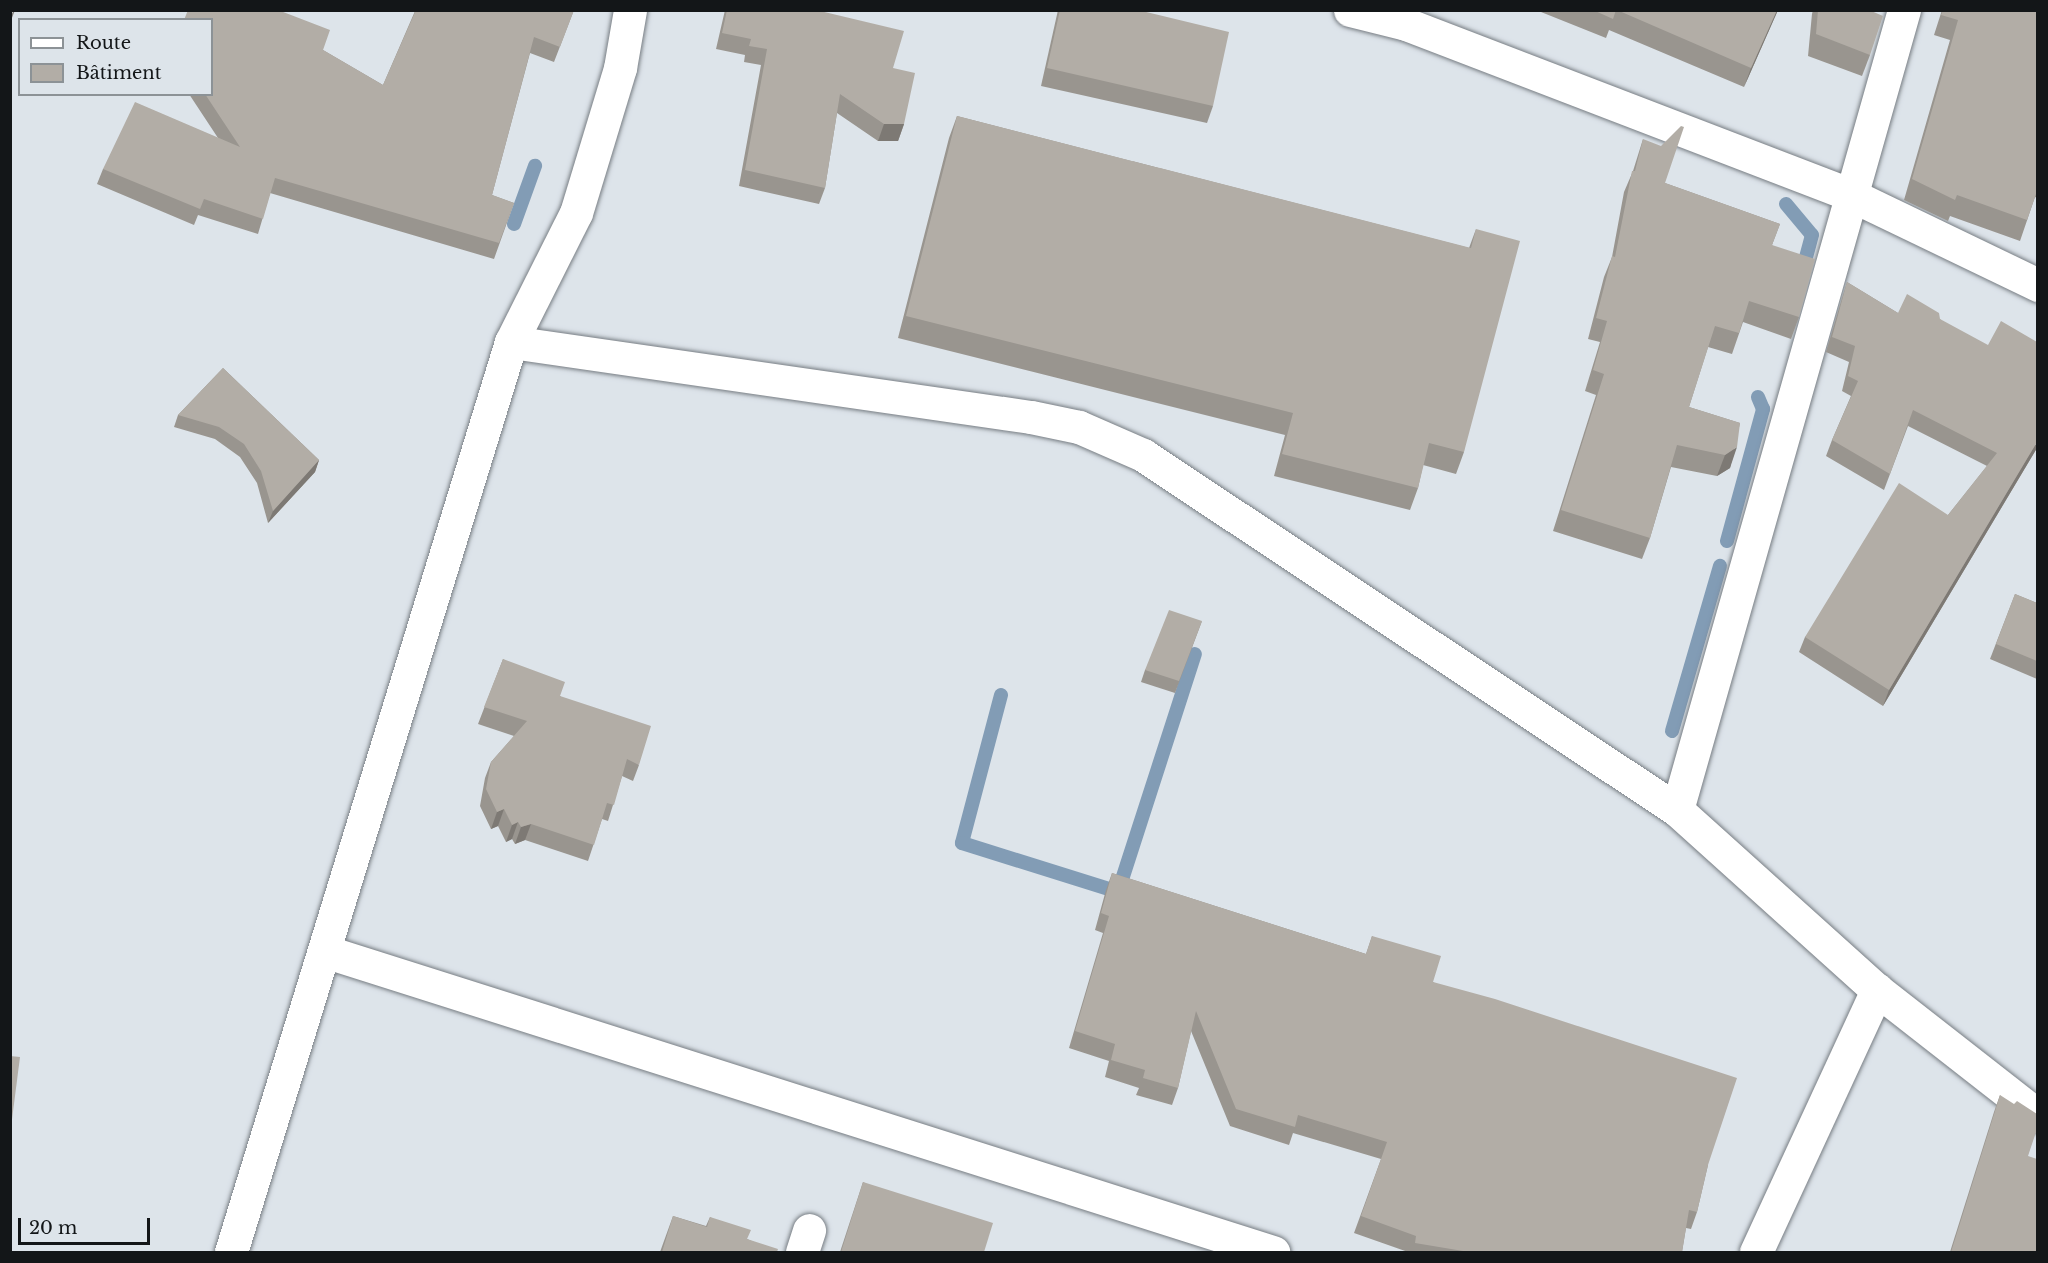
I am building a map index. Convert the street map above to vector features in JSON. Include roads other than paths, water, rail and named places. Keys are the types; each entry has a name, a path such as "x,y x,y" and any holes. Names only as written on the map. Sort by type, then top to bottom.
{"street":[{"path":"231,1252 511,342 576,213 620,68 630,10"},
{"path":"1350,10 1406,24 1851,195 2037,285"},
{"path":"1677,810 1904,10"},
{"path":"511,342 1031,417 1079,427 1143,455 1677,810 1877,990 2037,1116"},
{"path":"324,951 1273,1252"},
{"path":"1756,1252 1877,990"}],"waterway":[{"path":"514,224 535,166"},
{"path":"1786,204 1812,235 1802,272"},
{"path":"1727,541 1763,409 1758,397"},
{"path":"1672,731 1720,566"},
{"path":"1001,695 962,843 1118,892 1195,654"}]}
